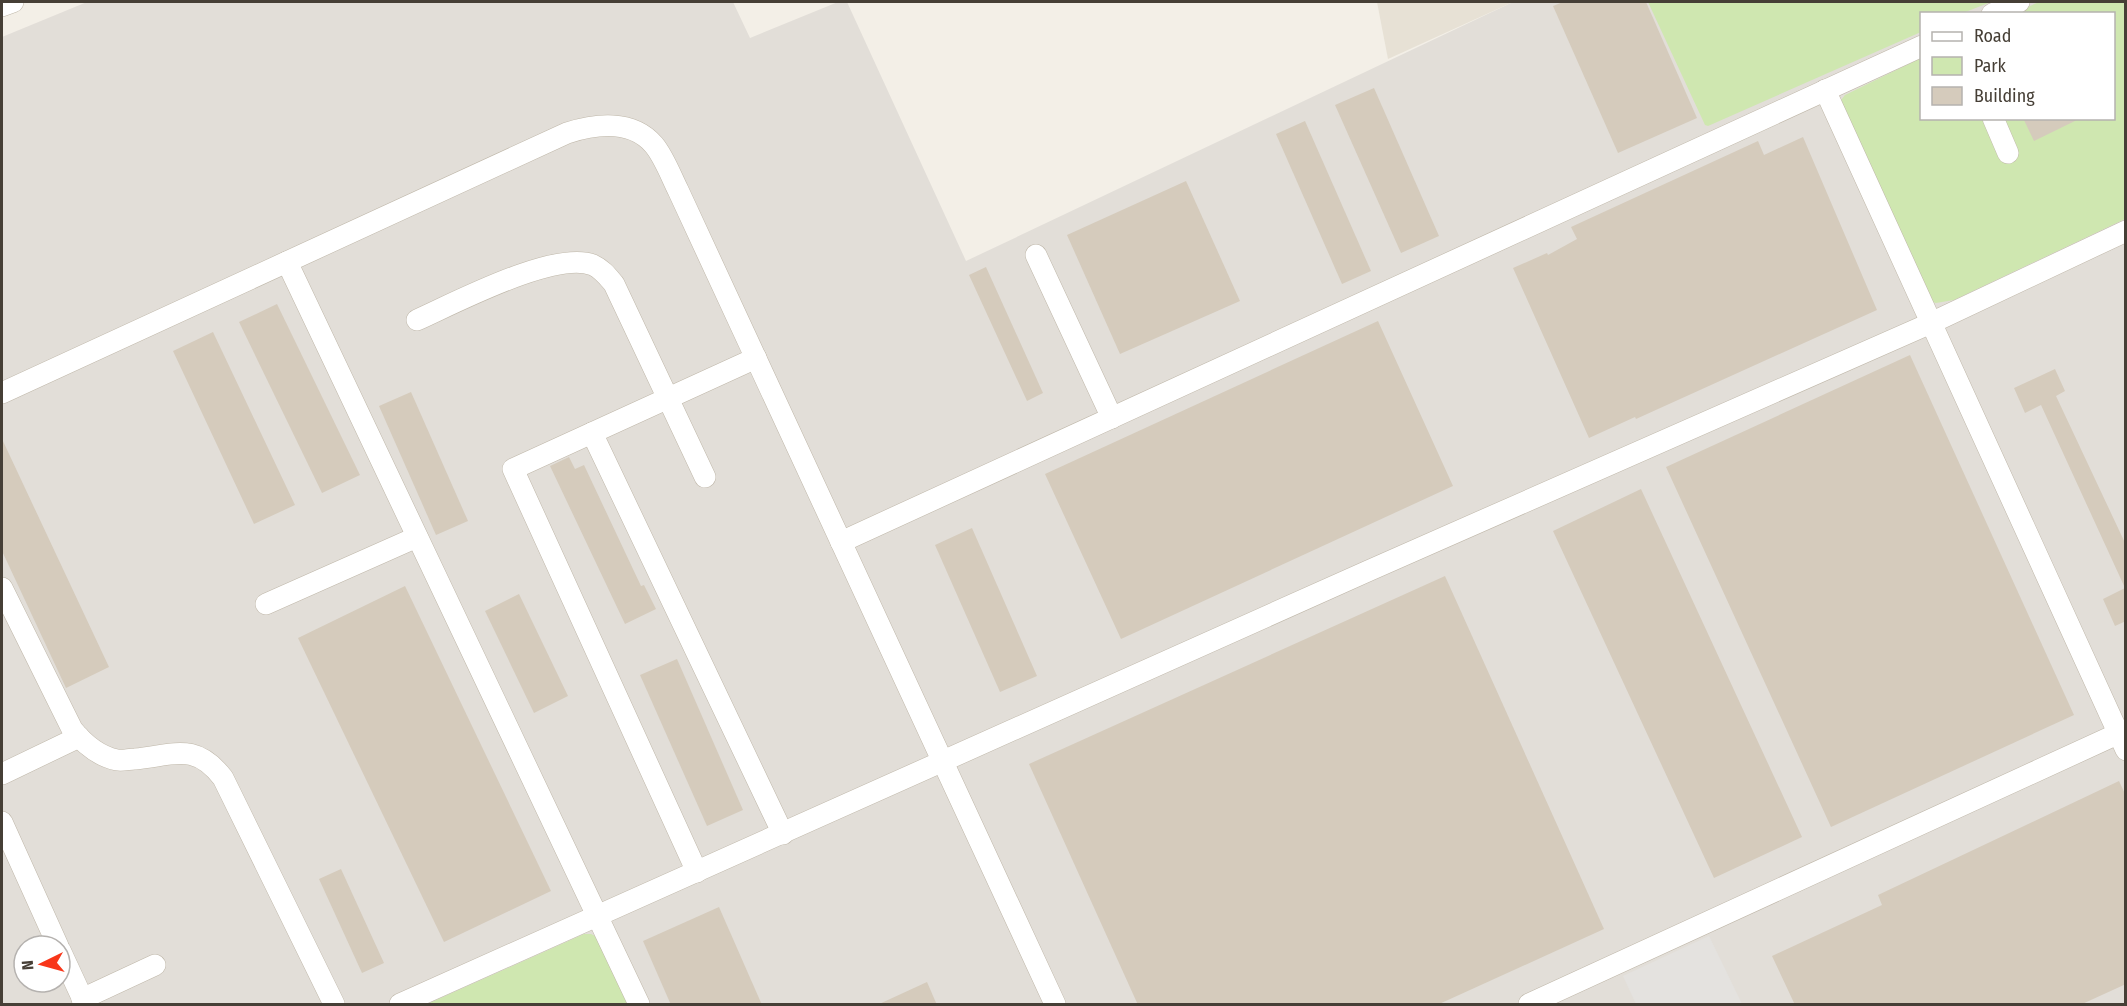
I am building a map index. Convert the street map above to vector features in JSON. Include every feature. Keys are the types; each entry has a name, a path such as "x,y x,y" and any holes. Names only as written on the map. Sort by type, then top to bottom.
{"street":[{"path":"2,6 13,2"},
{"path":"1996,12 2019,2"},
{"path":"841,542 1920,47"},
{"path":"1529,1005 2123,738 1825,90"},
{"path":"1994,120 2008,153"},
{"path":"2,393 567,133 586,127 613,125 643,136 654,146 678,190 1055,1005"},
{"path":"400,1005 1368,571 1931,323 2126,231"},
{"path":"1036,255 1112,418"},
{"path":"287,262 639,1005"},
{"path":"417,320 521,275 546,267 574,263 595,266 614,284 705,477"},
{"path":"696,872 513,469 756,358"},
{"path":"592,433 783,834"},
{"path":"266,604 417,537"},
{"path":"2,588 72,729 87,745 102,755 119,760 189,752 212,765 222,778 334,1005"},
{"path":"2,774 79,737"},
{"path":"2,822 53,934"},
{"path":"72,977 83,1002 155,965"}],"shaded area":[{"path":"87,2 733,2 750,38 838,2 847,2 966,261 1513,2 2125,2 2125,1004 2,1004 2,37"},
{"path":"1377,2 1513,2 1388,59"},
{"path":"1709,936 1742,1004 1636,1004 1623,976"}],"green space":[{"path":"1648,2 1991,2 1966,12 1920,12 1920,32 1708,126 1705,125"},
{"path":"2039,2 2125,2 2125,219 1954,300 1936,303 1929,301 1841,106 1841,100 1845,95 1920,58 1920,120 2115,120 2115,12 2016,12"},
{"path":"584,934 591,934 601,939 632,1004 427,1004"}],"building":[{"path":"1563,2 1646,2 1697,118 1618,153 1553,6"},
{"path":"1374,88 1439,236 1401,253 1335,105"},
{"path":"2024,120 2077,120 2034,141"},
{"path":"1305,121 1371,271 1342,284 1276,134"},
{"path":"1803,137 1877,310 1589,438 1513,268 1547,253 1548,255 1577,239 1571,227 1758,141 1764,155"},
{"path":"1186,181 1240,301 1120,354 1067,235"},
{"path":"986,267 1043,393 1027,401 969,275"},
{"path":"277,304 360,475 322,493 239,322"},
{"path":"1378,321 1453,486 1121,639 1045,474"},
{"path":"213,332 295,505 254,524 173,351"},
{"path":"1910,355 2074,715 1831,827 1666,467"},
{"path":"2055,369 2065,391 2056,396 2126,545 2126,621 2115,626 2103,599 2125,588 2041,405 2025,413 2014,388"},
{"path":"411,392 468,521 436,535 379,406"},
{"path":"2,439 109,667 66,688 2,551"},
{"path":"569,457 575,469 584,465 641,586 644,585 656,609 625,624 550,466"},
{"path":"1641,489 1802,837 1714,878 1553,531"},
{"path":"972,528 1037,676 1000,692 935,545"},
{"path":"1445,576 1604,929 1437,1005 1138,1005 1029,764"},
{"path":"405,586 551,891 444,942 298,638"},
{"path":"519,594 568,696 534,713 485,611"},
{"path":"677,659 743,810 707,826 640,675"},
{"path":"2119,781 2126,796 2126,984 2080,1005 1795,1005 1772,956 1882,905 1878,895"},
{"path":"341,869 384,963 362,973 319,879"},
{"path":"719,907 762,1005 671,1005 643,941"},
{"path":"927,982 937,1005 877,1005"}]}
